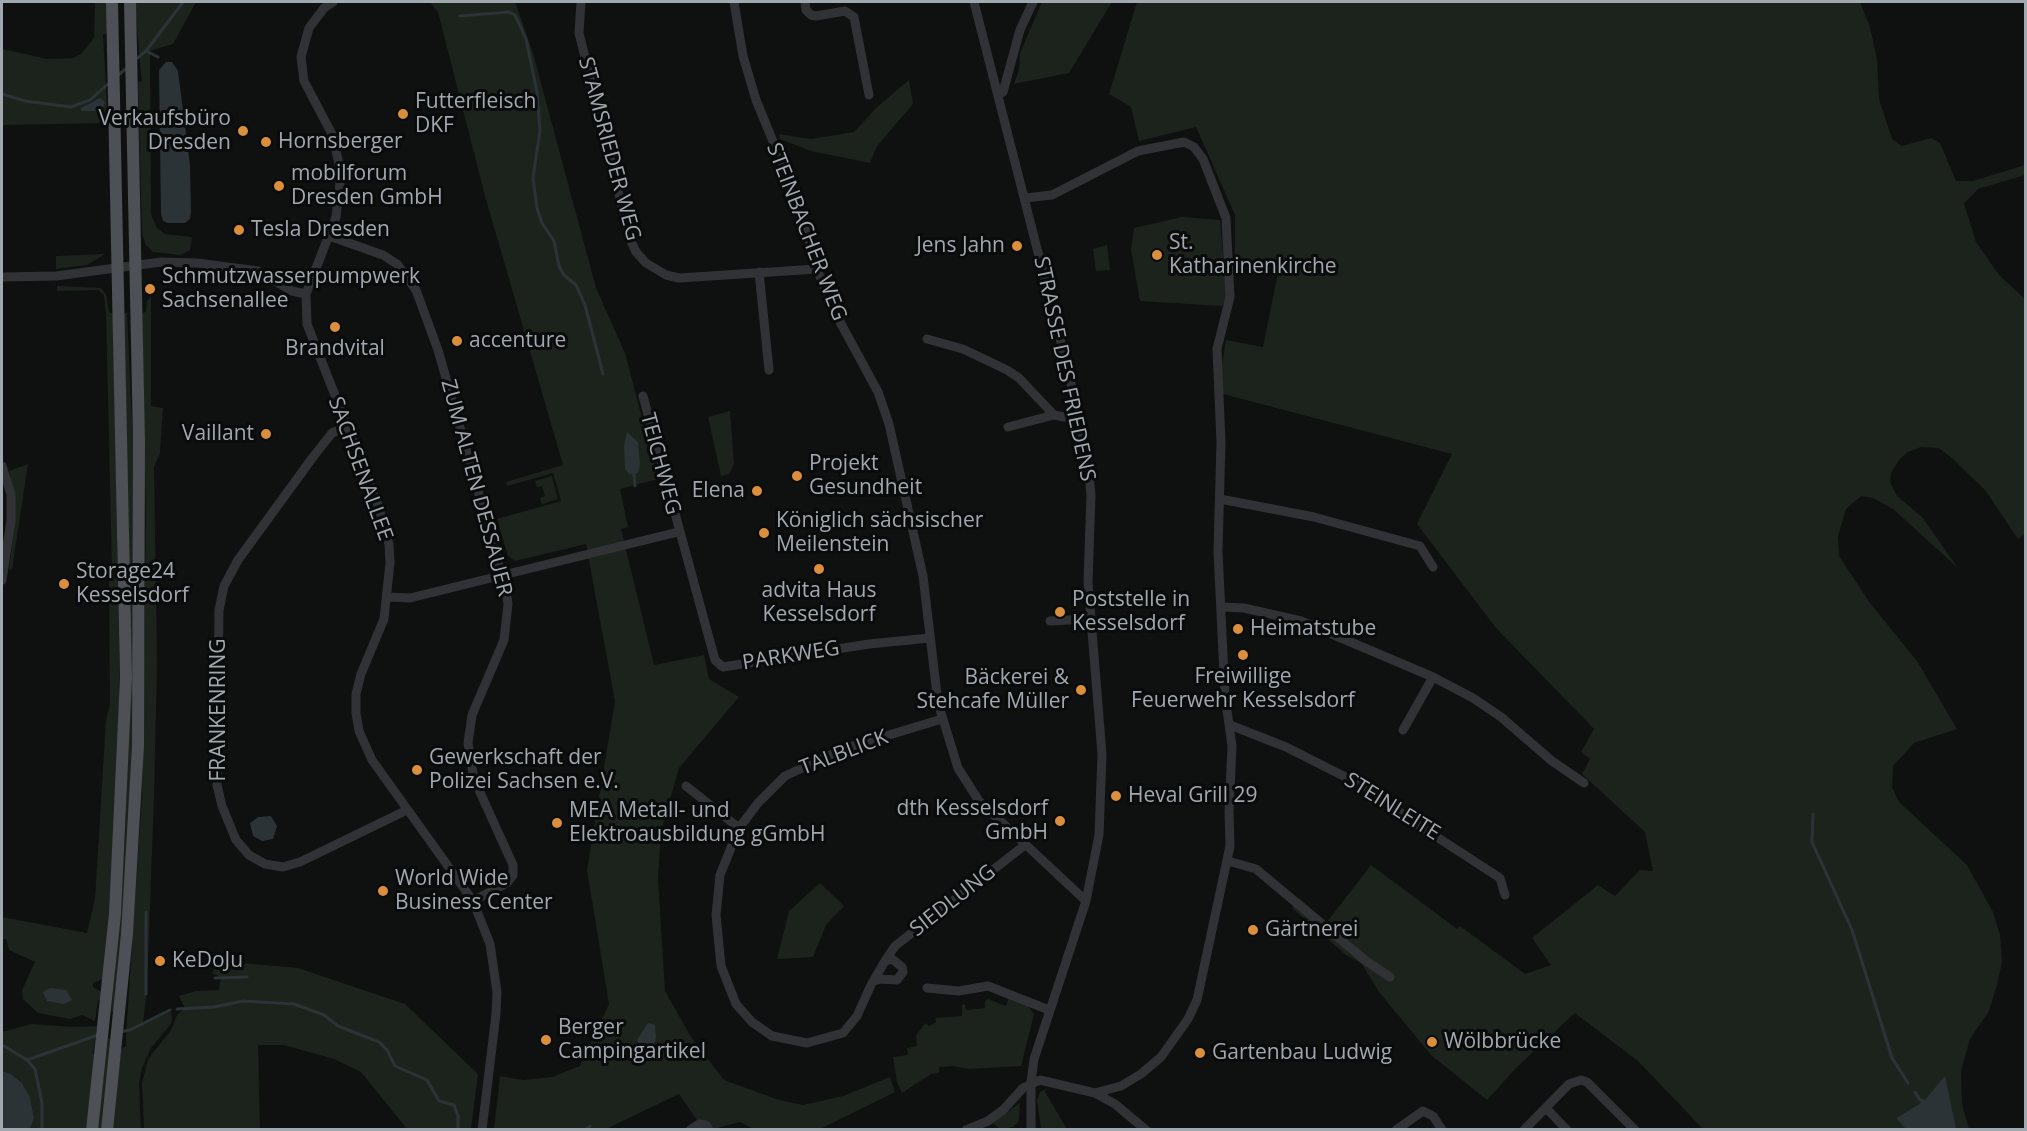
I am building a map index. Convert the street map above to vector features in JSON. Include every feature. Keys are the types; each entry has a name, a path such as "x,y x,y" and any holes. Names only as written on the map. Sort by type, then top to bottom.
{"main road":[{"path":"92,1130 116,914 126,678 112,2"},
{"path":"107,1130 133,855 138,746 140,590 130,2"}],"street":[{"path":"2,277 56,276 174,261 243,267 258,271 292,291 306,294 329,236 340,195 338,152 328,121 304,81 301,57 309,28 324,8 333,2"},
{"name":"STAMSRIEDER WEG","path":"581,2 579,33 630,240 636,252 646,263 666,275 679,278 817,269"},
{"name":"STEINBACHER WEG","path":"734,2 743,56 756,100 798,202 817,269 833,309 878,392 889,424 923,576 942,719 958,768 979,801 1086,901"},
{"path":"805,2 806,10 811,15 845,11 854,17 869,95"},
{"name":"STRASSE DES FRIEDENS","path":"974,2 1078,414 1091,495 1090,619 1102,775 1099,835 1086,901 1034,1059 1031,1082 1031,1130"},
{"path":"998,94 1003,92 1020,30 1033,2"},
{"path":"1025,198 1052,195 1138,151 1184,142 1194,147 1203,159 1223,206 1229,261 1230,297 1217,349 1221,442 1218,551 1224,674 1233,765 1227,861 1197,1000 1188,1018 1161,1057 1141,1074 1121,1086 1095,1093"},
{"name":"ZUM ALTEN DESSAUER","path":"329,236 383,255 397,264 416,290 438,350 502,574 508,604 504,640 472,715 468,743 474,779 513,865 513,875 507,883 473,902"},
{"path":"759,272 769,370"},
{"name":"SACHSENALLEE","path":"306,294 307,324 385,527 390,563 389,597 380,633 361,674 356,694 356,713 365,748 473,902 490,944 497,992 482,1130"},
{"path":"927,339 963,349 1007,370 1019,378 1054,415"},
{"name":"TEICHWEG","path":"642,396 678,532"},
{"path":"1008,427 1054,415 1064,417 1078,414"},
{"name":"FRANKENRING","path":"346,427 332,433 313,457 238,560 224,586 219,610 217,785 222,806 236,840 249,855 265,864 283,867 300,862 407,810"},
{"path":"2,466 11,494 11,512 2,580"},
{"path":"1220,499 1314,517 1420,546 1433,567"},
{"path":"389,597 410,598 678,532"},
{"name":"PARKWEG","path":"678,532 715,660 723,667 813,652 930,638"},
{"path":"1222,607 1252,609 1301,621 1433,677 1473,698 1501,717 1552,760 1584,783"},
{"path":"1050,621 1090,619"},
{"path":"1403,730 1433,677"},
{"name":"TALBLICK","path":"885,961 851,1025 843,1033 825,1040 807,1043 772,1036 743,1013 728,987 716,936 717,891 725,860 739,828 758,803 785,776 843,749 942,719"},
{"name":"STEINLEITE","path":"1230,725 1286,747 1383,796 1402,815 1500,878 1505,895"},
{"path":"686,786 739,828"},
{"name":"SIEDLUNG","path":"885,961 895,946 1025,845"},
{"path":"1227,861 1256,869 1366,961 1390,977"},
{"path":"874,981 880,979 895,981 901,977 902,967 892,959 885,961"},
{"path":"927,988 959,991 988,986 1049,1010"},
{"path":"966,1130 999,1113 1031,1082 1040,1080 1095,1093 1116,1104 1146,1130"},
{"path":"1524,1130 1575,1081 1587,1082 1635,1130"},
{"path":"1546,1108 1567,1130"},
{"path":"1396,1130 1423,1111 1432,1116 1442,1130"},
{"path":"690,1130 699,1124 706,1125 709,1130"}],"shaded area":[{"path":"95,2 107,2 108,33 103,35 108,123 2,125 2,49 48,59 73,58 81,54 94,38"},
{"path":"135,2 196,2 173,44 150,51 151,214 156,227 165,234 192,237 190,250 181,255 153,252 146,245 142,234 138,82 142,81"},
{"path":"430,2 515,2 533,53 596,288 625,353 658,479 620,489 628,527 621,529 654,665 704,655 709,679 739,697 679,768 661,831 658,879 665,991 691,1037 724,1080 779,1100 803,1105 843,1096 890,1077 895,1092 820,1129 754,1129 740,1122 713,1129 697,1120 679,1094 606,1129 494,1129 500,1076 523,1080 552,1077 580,1066 609,1004 587,870 615,701 586,544 515,561 508,556 497,519 561,501 553,473 507,486 506,482 563,465 485,196 438,12"},
{"path":"1042,2 1112,2 1069,73 1014,84 1019,70 1020,53"},
{"path":"1137,2 1860,2 1870,27 1877,59 1879,99 1892,139 1902,146 1931,138 1940,143 1956,181 1973,181 2025,165 2025,175 1978,189 1964,203 1976,242 1999,275 2025,299 2025,534 2018,539 1985,490 1953,459 1939,448 1921,447 1908,452 1900,459 1891,473 1890,482 1897,496 1922,517 1958,568 1893,509 1873,498 1861,496 1846,509 1838,536 1839,556 1870,603 1917,661 1957,729 1914,743 1893,766 1892,787 1899,802 1967,865 1993,912 2000,935 2002,962 1997,985 1989,1011 1970,1039 1961,1071 1962,1104 1969,1129 1703,1129 1639,1062 1575,1013 1518,1066 1487,1100 1431,1055 1379,992 1362,964 1346,955 1292,908 1299,898 1327,922 1371,865 1457,929 1460,926 1525,974 1551,965 1532,938 1598,885 1615,896 1640,870 1653,871 1645,832 1582,774 1590,759 1581,752 1594,729 1496,628 1417,524 1452,454 1223,394 1222,365 1226,340 1263,347 1279,268 1235,263 1235,215 1196,127 1139,141 1131,107 1109,94"},
{"path":"166,62 172,62 178,71 190,165 191,212 190,219 185,223 168,223 163,221 161,214 159,70"},
{"path":"909,80 913,104 877,146 870,163 811,151 780,139 779,134 811,139 854,132 877,107"},
{"path":"100,98 105,102 102,111 81,111 81,108"},
{"path":"1182,217 1220,220 1227,302 1222,306 1140,301 1131,249 1134,228"},
{"path":"1107,245 1110,270 1096,271 1093,249"},
{"path":"105,254 87,265 56,269 56,256"},
{"path":"57,286 101,288 106,294 109,312 113,314 120,695 105,978 93,983 93,987 103,993 102,999 98,1000 95,1021 82,1015 70,1019 38,1013 23,999 22,990 35,962 9,950 6,939 2,939 2,917 87,933 95,899 106,719 110,705 109,577 112,569 106,314 104,295 98,290 57,291"},
{"path":"151,297 151,406 163,408 160,453 154,467 157,663 147,990 143,1022 171,1012 172,1019 171,1024 151,1048 142,1068 139,1083 141,1129 112,1130 121,1049 126,1046 142,795 146,523 142,313 146,312 147,301"},
{"path":"124,313 127,313 134,464 133,753 122,931 115,1011 111,1012 125,837 131,675"},
{"path":"730,411 734,464 729,474 721,476 708,417"},
{"path":"627,432 638,442 640,465 638,473 634,474 629,474 625,469 624,446"},
{"path":"28,464 12,569 9,570 14,530 14,492 9,471"},
{"path":"552,476 558,499 542,504 540,498 545,496 542,486 537,487 535,481"},
{"path":"271,816 277,826 273,839 262,841 253,836 250,823 258,817"},
{"path":"820,883 844,906 826,925 813,957 777,959 789,911"},
{"path":"219,961 298,968 405,1004 478,1074 471,1129 407,1129 361,1072 334,1059 284,1045 258,1045 260,1129 144,1129 142,1083 148,1059 171,1030 177,1015 185,1008 179,996 195,991 219,990 221,977 212,973"},
{"path":"50,988 66,990 72,1000 64,1004 47,1001 43,992"},
{"path":"1009,997 1028,1006 1034,1014 1021,1066 969,1069 953,1066 939,1067 939,1073 931,1074 902,1093 897,1082 893,1057 908,1055 907,1048 917,1046 916,1036 925,1023 929,1026 936,1022 935,1018 962,1016 962,1005 965,1004 966,1010 985,1008 985,1001 988,999 1006,1006"},
{"path":"648,1023 655,1025 656,1038 654,1044 645,1050 641,1049 637,1040"},
{"path":"31,1024 97,1026 93,1054 96,1054 86,1129 30,1129 34,1118 30,1097 22,1083 11,1074 2,1071 2,1032"},
{"path":"112,1038 102,1129 97,1130 108,1039"},
{"path":"2,1071 11,1074 22,1083 30,1097 34,1118 30,1129 2,1129"},
{"path":"1945,1076 1956,1129 1906,1129 1896,1118 1920,1104 1921,1098 1925,1100"},
{"path":"1046,1089 1045,1092 1067,1129 1041,1129 1037,1100 1040,1092"},
{"path":"1020,1103 1019,1121 1013,1127 1000,1129 992,1123"}],"waterway":[{"path":"135,60 146,51 183,2"},
{"path":"460,16 509,12 515,15 526,39 537,92 540,131 533,178 537,208 542,223 554,241 559,266 564,275 576,285 585,305 603,374"},
{"path":"146,51 158,57"},
{"path":"117,76 128,67"},
{"path":"2,94 25,101 71,107 90,100 110,82"},
{"path":"634,474 635,486"},
{"path":"1813,814 1812,842 1852,930 1892,1058 1908,1083"},
{"path":"146,912 146,994"},
{"path":"215,978 247,977"},
{"path":"177,1009 214,1007 243,1001 294,1004 324,1015 338,1026 379,1042 387,1050 395,1066 427,1080 439,1101 454,1105 458,1116 458,1130"},
{"path":"119,1032 130,1030 170,1010"},
{"path":"27,1060 98,1035"},
{"path":"4,1046 27,1060 35,1069 42,1103 42,1130"},
{"path":"1915,1092 1920,1100"},
{"path":"585,1130 590,1126"}],"place":[{"name":"Futterfleisch DKF","path":"403,114"},
{"name":"Verkaufsbüro Dresden","path":"243,131"},
{"name":"Hornsberger","path":"266,142"},
{"name":"mobilforum Dresden GmbH","path":"279,186"},
{"name":"Tesla Dresden","path":"239,230"},
{"name":"Jens Jahn","path":"1017,246"},
{"name":"St. Katharinenkirche","path":"1157,255"},
{"name":"Schmutzwasserpumpwerk Sachsenallee","path":"150,289"},
{"name":"Brandvital","path":"335,327"},
{"name":"accenture","path":"457,341"},
{"name":"Vaillant","path":"266,434"},
{"name":"Projekt Gesundheit","path":"797,476"},
{"name":"Elena","path":"757,491"},
{"name":"Königlich sächsischer Meilenstein","path":"764,533"},
{"name":"advita Haus Kesselsdorf","path":"819,569"},
{"name":"Storage24 Kesselsdorf","path":"64,584"},
{"name":"Poststelle in Kesselsdorf","path":"1060,612"},
{"name":"Heimatstube","path":"1238,629"},
{"name":"Freiwillige Feuerwehr Kesselsdorf","path":"1243,655"},
{"name":"Bäckerei & Stehcafe Müller","path":"1081,690"},
{"name":"Gewerkschaft der Polizei Sachsen e.V.","path":"417,770"},
{"name":"Heval Grill 29","path":"1116,796"},
{"name":"dth Kesselsdorf GmbH","path":"1060,821"},
{"name":"MEA Metall- und Elektroausbildung gGmbH","path":"557,823"},
{"name":"World Wide Business Center","path":"383,891"},
{"name":"Gärtnerei","path":"1253,930"},
{"name":"KeDoJu","path":"160,961"},
{"name":"Berger Campingartikel","path":"546,1040"},
{"name":"Wölbbrücke","path":"1432,1042"},
{"name":"Gartenbau Ludwig","path":"1200,1053"}]}
